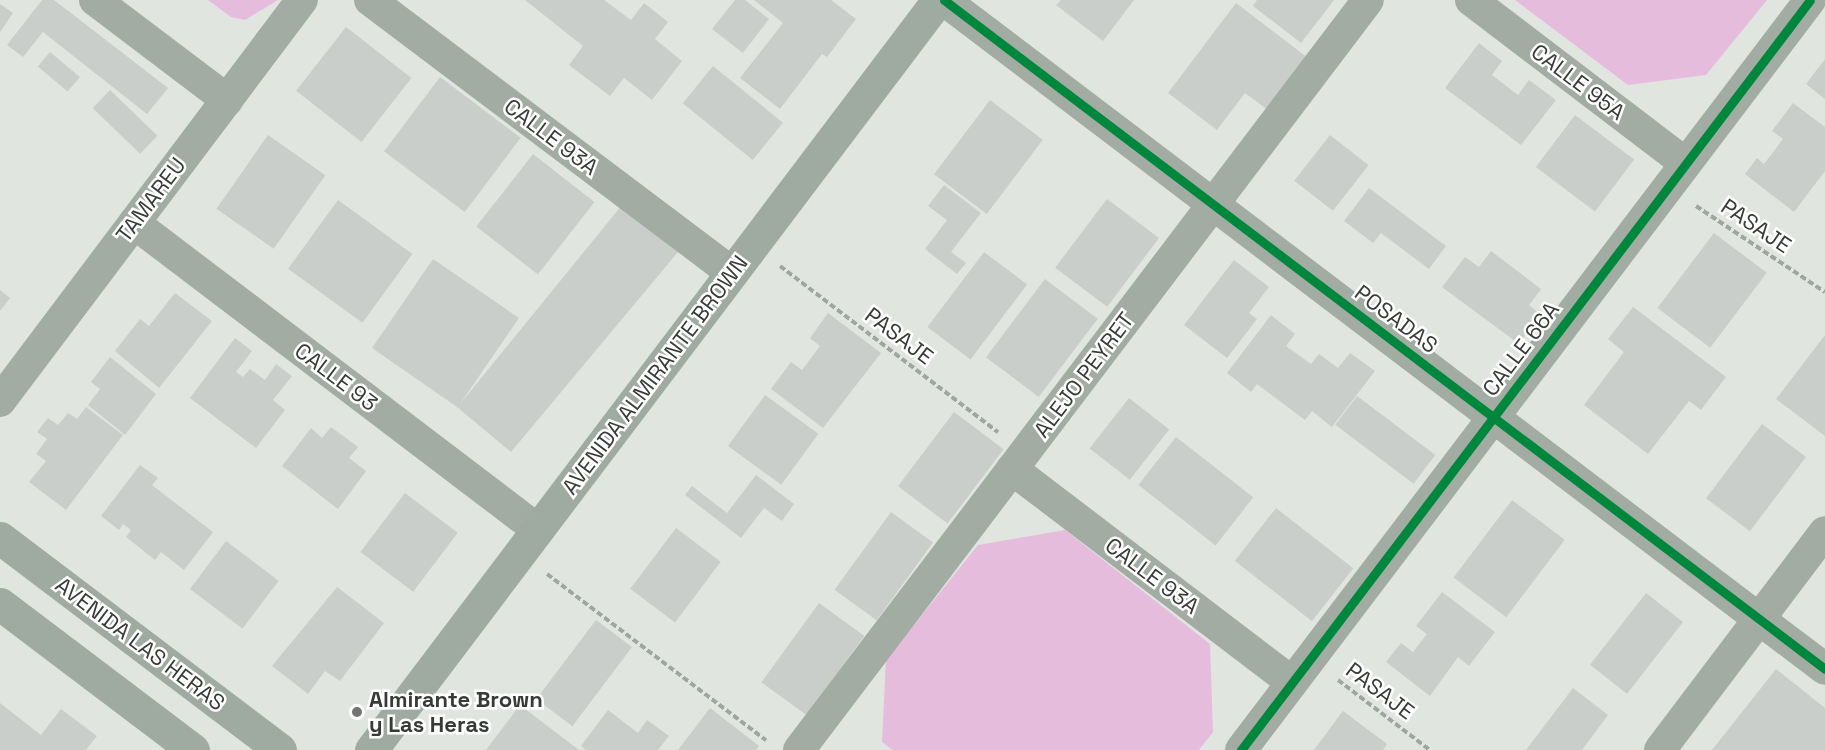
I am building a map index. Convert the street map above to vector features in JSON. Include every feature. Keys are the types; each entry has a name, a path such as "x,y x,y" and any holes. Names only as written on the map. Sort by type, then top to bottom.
{"main road":[{"name":"AVENIDA ALMIRANTE BROWN","path":"372,750 938,0"},
{"name":"AVENIDA LAS HERAS","path":"0,538 280,750"},
{"path":"0,604 193,750"}],"street":[{"path":"95,0 227,100"},
{"name":"TAMAREU","path":"0,401 302,0"},
{"name":"CALLE 93A","path":"370,0 732,273"},
{"name":"POSADAS","path":"944,0 1825,669"},
{"name":"ALEJO PEYRET","path":"813,745 1019,461 1368,0"},
{"name":"CALLE 95A","path":"1471,0 1677,176"},
{"name":"CALLE 66A","path":"1241,750 1810,0"},
{"name":"CALLE 93","path":"134,223 529,542"},
{"name":"CALLE 93A","path":"1019,461 1301,670"},
{"path":"1660,750 1825,532"}],"path":[{"path":"529,542 769,743"}],"shaded area":[{"path":"208,0 278,0 245,20 231,17"},
{"path":"1515,0 1767,0 1706,75 1628,85"},
{"path":"1065,530 1210,644 1213,732 1199,750 893,750 882,742 886,660 978,545"}],"building":[{"path":"42,0 54,0 168,88 147,114 43,32 23,57 7,45"},
{"path":"525,0 604,0 631,20 644,3 668,22 655,39 682,61 652,100 624,78 610,96 569,65 583,46"},
{"path":"735,0 745,0 769,19 743,53 712,29"},
{"path":"754,0 831,0 856,19 827,57 822,54 780,109 740,78 783,23"},
{"path":"1061,0 1134,0 1103,41 1056,5"},
{"path":"1257,0 1334,0 1301,43 1253,6"},
{"path":"1236,3 1312,61 1272,113 1245,93 1217,130 1168,93"},
{"path":"0,4 13,13 0,32"},
{"path":"346,27 411,78 362,142 296,91"},
{"path":"1479,43 1502,61 1492,75 1518,95 1529,80 1556,100 1521,145 1445,88"},
{"path":"50,52 80,77 68,92 38,67"},
{"path":"1825,59 1825,99 1806,84"},
{"path":"713,66 783,123 753,160 683,103"},
{"path":"440,77 521,138 465,212 384,151"},
{"path":"110,90 157,136 140,154 93,108"},
{"path":"990,100 1043,140 987,214 934,174"},
{"path":"1793,103 1825,127 1825,171 1794,212 1745,174 1757,158 1764,164 1783,139 1772,131"},
{"path":"1575,115 1634,160 1595,211 1536,167"},
{"path":"268,135 325,175 274,249 216,209"},
{"path":"1330,135 1369,165 1333,211 1294,181"},
{"path":"533,154 594,202 538,275 476,226"},
{"path":"944,185 981,213 951,252 966,263 957,274 925,249 947,220 928,206"},
{"path":"1369,188 1446,246 1429,269 1381,233 1373,243 1344,221"},
{"path":"1107,199 1159,238 1107,307 1055,268"},
{"path":"338,200 412,254 362,323 288,269"},
{"path":"622,205 678,252 511,452 457,407 372,348 433,259 519,318 460,404"},
{"path":"1714,233 1767,273 1710,348 1657,308"},
{"path":"1491,251 1541,289 1529,305 1541,315 1519,344 1442,287 1465,257 1479,267"},
{"path":"984,252 1027,284 971,360 927,327"},
{"path":"1234,260 1269,287 1249,313 1257,319 1227,358 1184,325"},
{"path":"1045,279 1098,319 1039,397 986,357"},
{"path":"0,290 10,298 0,311"},
{"path":"175,293 212,321 159,388 115,351 140,319 149,326"},
{"path":"1633,307 1726,377 1701,410 1689,401 1648,454 1584,405 1624,352 1608,339"},
{"path":"828,313 881,353 823,428 771,389 791,362 802,370 820,346 810,338"},
{"path":"1271,315 1295,334 1286,346 1311,364 1319,354 1338,368 1350,353 1375,371 1332,427 1312,411 1305,420 1257,384 1251,392 1227,373"},
{"path":"1825,335 1825,436 1776,399"},
{"path":"235,338 252,351 236,372 243,377 250,369 265,380 276,364 292,376 273,400 285,410 256,448 190,398"},
{"path":"110,357 156,394 125,435 88,405 100,389 91,382"},
{"path":"765,395 818,434 781,485 728,446"},
{"path":"1357,396 1435,455 1414,484 1335,425"},
{"path":"1129,398 1169,429 1130,480 1090,448"},
{"path":"86,407 123,435 66,510 29,482 46,461 36,454 47,439 37,432 48,418 58,425 68,413 77,419"},
{"path":"954,412 1004,449 948,524 898,486"},
{"path":"1762,424 1806,457 1750,531 1706,498"},
{"path":"331,427 358,447 349,458 366,471 338,509 282,466 311,428 322,438"},
{"path":"1176,437 1253,497 1216,545 1138,485"},
{"path":"140,465 158,478 152,485 213,532 184,570 161,552 155,560 126,537 131,530 123,524 119,530 101,516"},
{"path":"756,475 794,504 782,521 764,508 741,538 685,495 692,486 727,513"},
{"path":"405,493 458,533 413,592 360,552"},
{"path":"1512,500 1565,540 1506,617 1454,577"},
{"path":"1276,508 1353,568 1312,621 1235,561"},
{"path":"891,512 933,543 877,620 835,590"},
{"path":"676,528 721,562 675,622 630,589"},
{"path":"226,541 279,581 243,629 190,589"},
{"path":"337,587 384,623 340,681 325,671 308,694 272,666"},
{"path":"1442,592 1495,632 1469,666 1458,657 1430,696 1386,662 1401,643 1413,652 1427,634 1416,626"},
{"path":"1646,593 1683,622 1627,694 1590,665"},
{"path":"819,603 864,636 807,715 761,682"},
{"path":"596,620 632,647 572,726 536,699"},
{"path":"1776,669 1825,708 1825,750 1712,750"},
{"path":"1573,688 1608,715 1582,750 1526,750"},
{"path":"0,703 41,735 61,709 97,736 86,750 0,750"},
{"path":"520,705 579,750 486,750"},
{"path":"710,708 759,746 756,750 678,750"},
{"path":"608,710 638,733 647,720 669,736 658,750 586,750 581,746"},
{"path":"1343,711 1387,744 1383,750 1314,750"}],"cycle path":[{"path":"944,0 1825,669"},
{"path":"1241,750 1810,0"}],"place":[{"name":"Almirante Brown y Las Heras","path":"357,712"}]}
